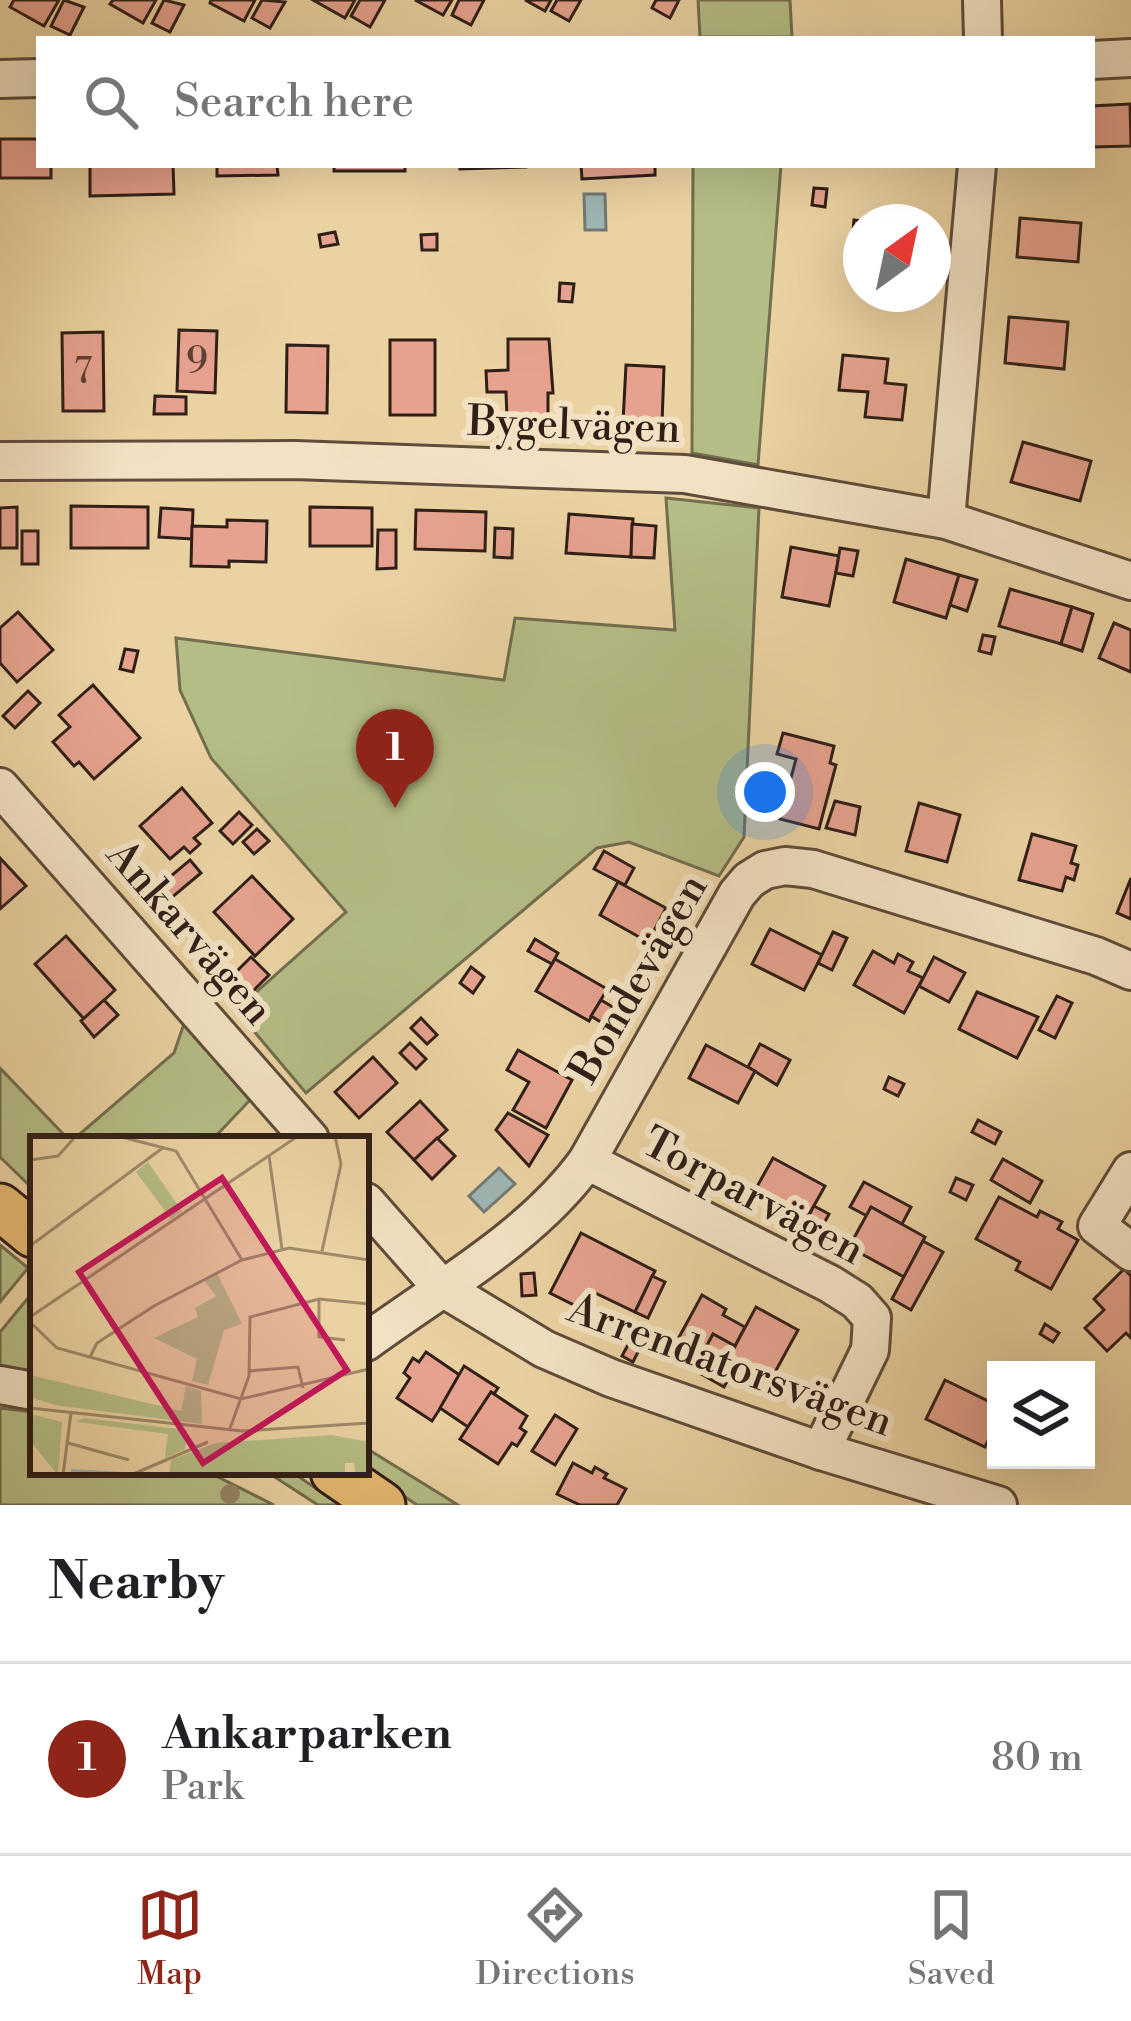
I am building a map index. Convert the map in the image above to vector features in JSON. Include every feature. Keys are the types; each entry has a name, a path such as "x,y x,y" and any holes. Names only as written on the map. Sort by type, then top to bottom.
{"main road":[{"path":"0,1208 30,1232"},
{"path":"338,1475 382,1505"}],"street":[{"path":"982,0 983,36"},
{"path":"1095,60 1131,58"},
{"path":"0,79 36,78"},
{"path":"946,520 977,168"},
{"name":"Bygelvägen","path":"0,460 295,460 685,474 946,520 1131,581"},
{"name":"Ankarvägen","path":"0,787 307,1136"},
{"name":"Bondevägen","path":"369,1340 540,1214 587,1161 720,920 749,880 766,870 813,869 1131,971"},
{"name":"Torparvägen","path":"587,1161 830,1284 857,1301 872,1318 870,1350 821,1450"},
{"path":"1131,1171 1097,1226 1131,1252"},
{"path":"369,1205 441,1287"},
{"name":"Arrendatorsvägen","path":"441,1287 544,1349 594,1370 821,1450 998,1505"},
{"path":"0,1384 30,1390"}],"green space":[{"path":"698,0 790,0 792,36 700,36"},
{"path":"693,168 781,168 758,465 692,453"},
{"path":"666,498 759,508 744,837 719,876 629,842 597,848 306,1093 236,1010 346,912 211,758 180,690 176,638 504,680 515,618 675,630"},
{"path":"186,1018 250,1100 216,1136 77,1136 174,1053"},
{"path":"0,1068 65,1136 30,1136 30,1186 0,1157"},
{"path":"0,1245 28,1268 0,1302"},
{"path":"30,1296 30,1381 0,1376 0,1332"},
{"path":"0,1408 30,1412 30,1475 214,1475 274,1505 0,1505"},
{"path":"369,1450 458,1505 417,1505 369,1472"},
{"path":"272,1475 296,1475 340,1505 318,1505"}],"water":[{"path":"584,194 605,194 606,230 585,230"},
{"path":"499,1168 515,1184 484,1212 469,1196"}],"building":[{"path":"14,0 59,0 44,26 10,7"},
{"path":"64,0 84,7 70,35 51,26"},
{"path":"113,0 156,0 143,23 110,4"},
{"path":"164,0 184,5 170,32 152,23"},
{"path":"211,0 255,0 244,21"},
{"path":"262,0 285,2 270,28 252,18"},
{"path":"313,0 355,0 345,18"},
{"path":"360,0 385,0 370,27 351,16"},
{"path":"415,0 452,0 443,15"},
{"path":"459,0 484,0 471,25 452,15"},
{"path":"525,0 551,0 545,11"},
{"path":"557,0 581,0 569,21 551,11"},
{"path":"656,0 679,0 670,18 652,8"},
{"path":"1130,104 1131,146 1095,147 1095,106"},
{"path":"0,139 36,139 36,168 51,168 51,178 0,178"},
{"path":"90,168 173,168 174,194 90,196"},
{"path":"217,168 277,168 278,175 217,176"},
{"path":"334,168 405,168 405,171"},
{"path":"581,168 655,168 655,175 582,179"},
{"path":"814,188 827,189 825,207 812,205"},
{"path":"1020,218 1081,223 1078,262 1017,257"},
{"path":"335,232 338,244 321,247 319,235"},
{"path":"437,234 437,250 422,250 421,235"},
{"path":"560,283 574,284 572,302 559,301"},
{"path":"1009,317 1068,322 1064,369 1005,363"},
{"path":"179,330 217,331 215,393 177,391"},
{"path":"103,332 104,411 63,411 62,333"},
{"path":"508,339 549,339 553,393 548,393 548,417 507,418 506,392 487,392 486,371 508,370"},
{"path":"390,340 435,340 435,415 390,415"},
{"path":"287,345 328,346 327,413 286,412"},
{"path":"843,355 888,359 885,383 906,385 902,420 865,417 868,392 839,390"},
{"path":"626,365 664,367 662,424 623,422"},
{"path":"155,396 186,397 186,414 154,414"},
{"path":"1023,442 1091,461 1080,501 1011,482"},
{"path":"71,506 148,507 148,548 71,548"},
{"path":"17,507 17,548 0,548 0,508"},
{"path":"310,507 372,508 372,546 310,546"},
{"path":"161,508 193,510 192,539 159,537"},
{"path":"416,510 486,512 485,551 415,549"},
{"path":"569,514 633,519 631,557 566,553"},
{"path":"227,520 267,521 266,562 191,566 192,526 227,527"},
{"path":"632,524 656,526 654,558 631,557"},
{"path":"495,528 513,529 512,558 494,557"},
{"path":"378,530 396,530 396,568 377,569"},
{"path":"22,531 38,531 38,564 22,564"},
{"path":"791,547 839,556 829,606 782,597"},
{"path":"840,548 858,551 853,576 836,573"},
{"path":"906,559 959,575 946,618 894,602"},
{"path":"959,575 977,580 967,611 950,605"},
{"path":"1010,589 1072,607 1061,644 999,626"},
{"path":"1072,607 1093,614 1082,651 1061,644"},
{"path":"18,612 53,650 17,682 0,663 0,628"},
{"path":"1114,623 1131,630 1131,672 1099,658"},
{"path":"983,635 995,637 991,654 979,651"},
{"path":"125,649 138,651 133,672 120,669"},
{"path":"93,685 140,738 94,779 79,762 74,766 53,742 70,727 59,715"},
{"path":"28,691 40,703 15,728 3,716"},
{"path":"783,733 834,746 830,763 836,765 819,829 780,819 796,759 777,754"},
{"path":"182,788 212,823 194,838 200,844 190,853 184,847 170,859 140,826"},
{"path":"835,801 860,807 855,835 826,828"},
{"path":"919,803 960,815 947,862 906,851"},
{"path":"239,812 252,825 233,844 220,831"},
{"path":"257,829 269,841 254,854 243,842"},
{"path":"1032,834 1076,846 1071,863 1078,865 1074,880 1066,877 1062,891 1019,880"},
{"path":"604,851 634,868 625,885 594,869"},
{"path":"0,858 26,886 0,909"},
{"path":"190,860 201,873 170,899 159,886"},
{"path":"252,876 293,919 255,956 214,912"},
{"path":"1131,878 1131,919 1117,913"},
{"path":"618,882 666,908 648,942 600,915"},
{"path":"770,929 822,955 804,990 752,964"},
{"path":"833,932 847,938 832,970 818,963"},
{"path":"66,936 115,990 84,1019 35,964"},
{"path":"535,939 558,953 552,964 528,951"},
{"path":"873,951 894,963 898,954 913,962 908,971 923,978 904,1013 854,985"},
{"path":"251,957 269,975 251,993 233,975"},
{"path":"934,957 965,973 949,1002 919,986"},
{"path":"555,959 607,989 589,1021 536,991"},
{"path":"471,967 484,977 473,993 460,983"},
{"path":"977,992 1038,1017 1017,1058 959,1029"},
{"path":"1057,996 1072,1003 1055,1038 1039,1030"},
{"path":"104,1000 118,1015 94,1037 81,1021"},
{"path":"601,1000 621,1012 612,1029 591,1016"},
{"path":"421,1018 437,1035 427,1044 411,1028"},
{"path":"410,1043 426,1059 416,1069 400,1053"},
{"path":"760,1044 790,1060 777,1085 748,1067"},
{"path":"706,1045 755,1071 738,1103 689,1078"},
{"path":"518,1050 572,1080 546,1128 513,1110 529,1082 507,1070"},
{"path":"373,1057 397,1083 359,1118 335,1092"},
{"path":"889,1077 904,1084 898,1096 884,1089"},
{"path":"420,1101 447,1130 414,1160 387,1132"},
{"path":"508,1113 548,1135 529,1166 496,1130"},
{"path":"978,1120 1001,1132 995,1144 972,1132"},
{"path":"437,1138 455,1156 432,1179 414,1160"},
{"path":"773,1158 825,1186 802,1227 772,1212 776,1205 754,1192"},
{"path":"1003,1159 1042,1181 1030,1203 991,1180"},
{"path":"956,1178 973,1185 966,1200 950,1192"},
{"path":"864,1182 911,1207 902,1224 871,1207 867,1216 850,1207"},
{"path":"999,1197 1037,1217 1040,1211 1062,1222 1058,1229 1078,1240 1051,1289 1016,1270 1020,1262 976,1239"},
{"path":"814,1206 829,1214 809,1251 794,1243"},
{"path":"871,1207 925,1237 904,1277 849,1247"},
{"path":"581,1233 655,1271 635,1312 593,1292 584,1310 550,1293"},
{"path":"923,1241 943,1252 911,1310 892,1299"},
{"path":"1124,1269 1131,1276 1131,1338 1126,1333 1107,1351 1085,1328 1104,1310 1094,1299"},
{"path":"534,1273 536,1295 522,1296 521,1274"},
{"path":"652,1276 665,1282 648,1318 635,1312"},
{"path":"702,1295 745,1327 735,1346 713,1334 698,1364 672,1350"},
{"path":"756,1307 798,1330 768,1385 726,1363"},
{"path":"1045,1324 1059,1333 1053,1342 1040,1334"},
{"path":"713,1334 735,1346 726,1363 735,1367 724,1387 694,1370"},
{"path":"629,1343 640,1348 633,1362 622,1356"},
{"path":"426,1352 461,1376 432,1421 397,1398 410,1378 404,1373 413,1358 419,1362"},
{"path":"464,1366 498,1388 468,1427 440,1408"},
{"path":"945,1380 987,1401 987,1443 985,1447 926,1419"},
{"path":"491,1392 527,1416 520,1428 526,1432 498,1464 460,1439"},
{"path":"555,1415 577,1429 555,1465 532,1451"},
{"path":"573,1463 592,1473 595,1467 607,1474 604,1478 626,1489 617,1505 580,1505 557,1494"}],"place":[{"name":"Ankarparken","path":"395,808"}]}
